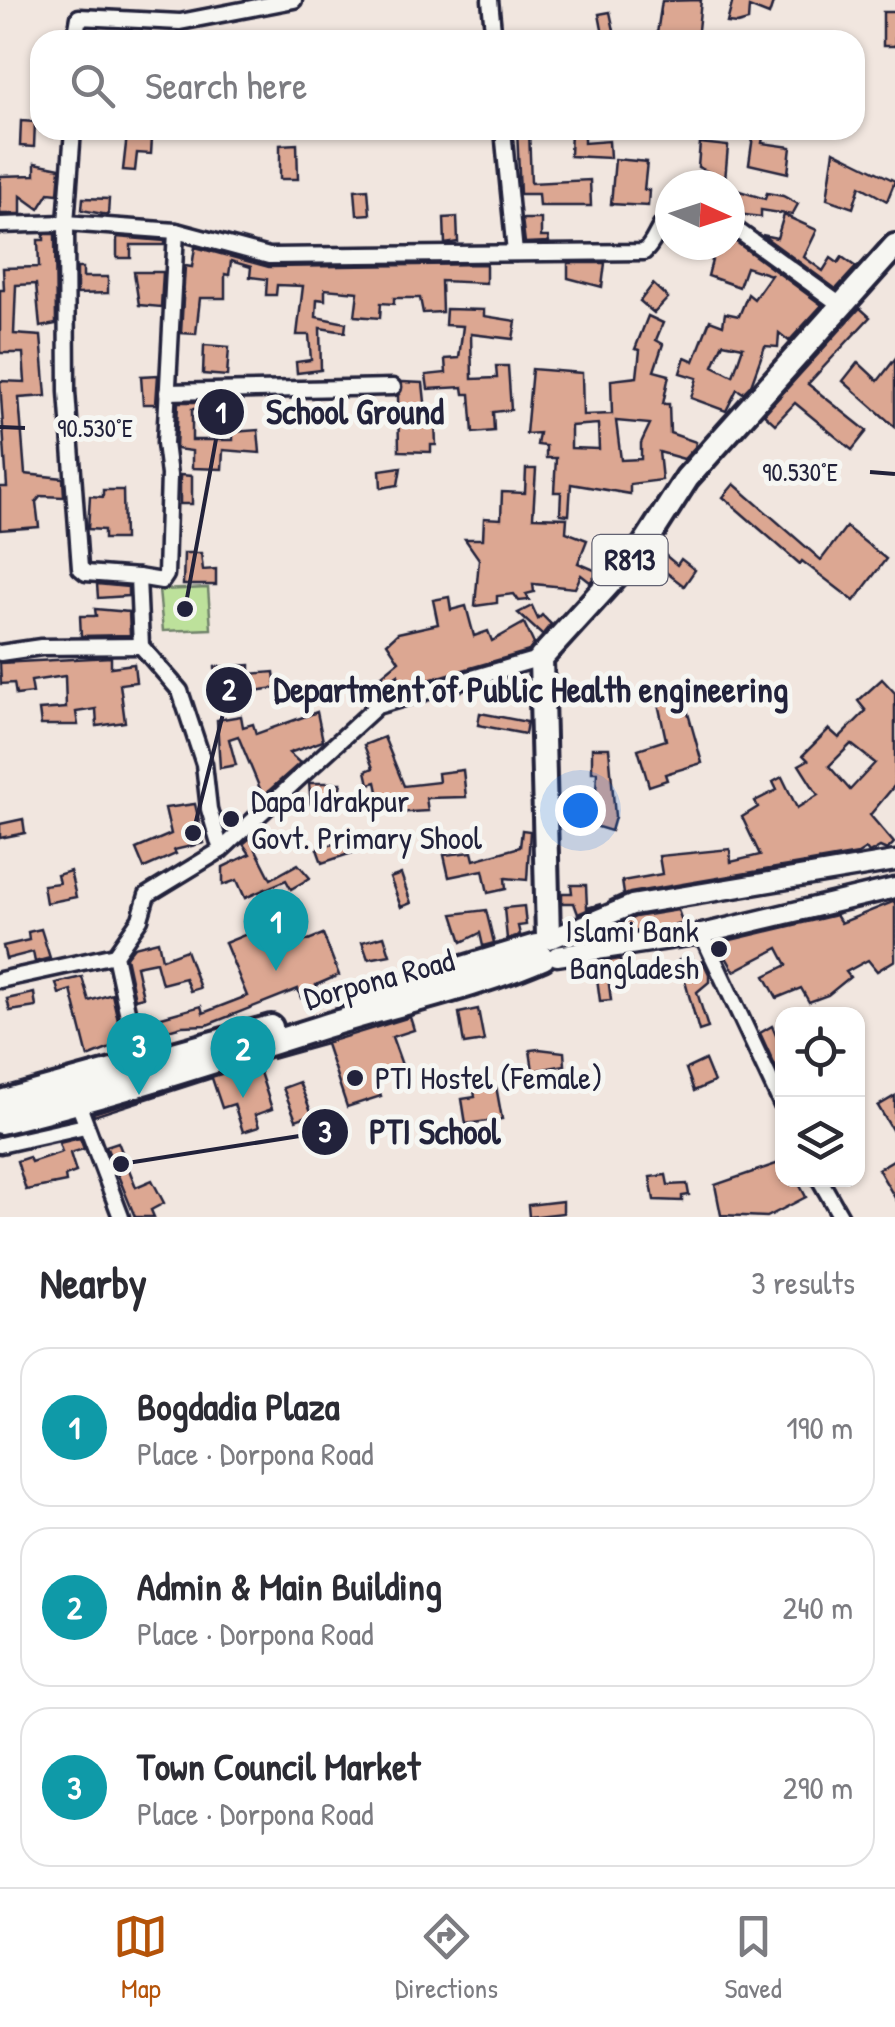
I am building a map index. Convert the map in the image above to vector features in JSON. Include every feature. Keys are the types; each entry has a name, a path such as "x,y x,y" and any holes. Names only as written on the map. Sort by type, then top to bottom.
{"main road":[{"name":"R813","path":"541,658 644,545 687,478 895,246"},
{"path":"541,658 548,947"},
{"name":"Dorpona Road","path":"0,1102 139,1067 548,947"},
{"name":"Dorpona Road","path":"0,1122 82,1114 374,1011 482,984 548,947"}],"street":[{"path":"77,30 79,17 180,22 294,0"},
{"path":"490,0 493,30"},
{"path":"72,140 66,223 67,392 80,568 86,573 162,581 166,575 168,392 176,231"},
{"path":"503,140 515,253"},
{"path":"0,225 66,223 176,231 270,256 644,252 655,238"},
{"path":"745,237 842,306"},
{"path":"168,392 394,387"},
{"path":"138,577 142,646 180,691 204,764 209,809 221,850"},
{"path":"0,653 42,647 142,646"},
{"path":"0,980 115,955 140,918 147,895 221,850 377,706 541,658"},
{"name":"Dorpona Road","path":"548,947 632,905 895,861"},
{"name":"Dorpona Road","path":"548,947 702,934 895,888"},
{"path":"702,934 778,1097"},
{"path":"115,955 139,1067"},
{"path":"0,1145 82,1114 121,1217"},
{"path":"824,1187 841,1217"}],"green space":[{"path":"208,588 211,629 163,631 159,590"}],"building":[{"path":"701,0 698,30 658,30 662,1"},
{"path":"733,0 774,0 769,15 749,7 748,21 737,24 727,23"},
{"path":"610,12 614,30 602,30 599,14"},
{"path":"883,12 895,12 895,46 883,46"},
{"path":"21,121 30,122 34,147 20,146"},
{"path":"126,140 152,140 151,154 137,153 135,171 123,170"},
{"path":"517,140 529,140 531,183 590,180 591,206 539,206 538,194 520,194"},
{"path":"571,140 609,141 610,158 570,156"},
{"path":"752,140 791,147 788,173 749,164"},
{"path":"700,143 728,146 726,170 698,167"},
{"path":"297,144 298,179 280,179 280,145"},
{"path":"834,151 895,181 887,201 860,186 853,208 827,199"},
{"path":"615,159 647,162 644,190 649,190 648,206 611,204"},
{"path":"35,163 60,168 58,194 49,193 39,209 21,196 21,214 0,214 0,176 35,175"},
{"path":"368,189 370,214 357,215 355,190"},
{"path":"745,193 765,199 767,193 783,196 798,204 792,215 761,210 761,217 745,215"},
{"path":"83,198 109,199 108,215 82,210"},
{"path":"784,215 817,230 804,257 823,271 831,258 838,263 842,257 856,267 836,289 762,235 777,238"},
{"path":"457,217 458,242 445,244 444,218"},
{"path":"522,219 541,219 541,237 548,237 549,242 525,243"},
{"path":"44,234 55,234 56,324 40,327 36,284 16,285 14,334 41,336 46,396 19,398 25,474 63,478 64,497 41,496 36,502 39,527 0,530 0,487 7,487 0,381 25,382 23,353 0,353 3,268 39,267 38,240 44,240"},
{"path":"117,237 165,241 165,245 131,245 131,258 117,258"},
{"path":"195,247 269,267 486,264 486,283 441,281 442,312 423,313 420,298 394,298 394,304 381,303 380,318 355,316 358,292 325,289 325,300 317,299 316,317 346,323 345,332 320,328 321,370 297,373 296,362 311,360 309,335 297,335 303,286 277,285 276,295 266,295 267,279 250,277 251,267 231,261 229,275 225,274 225,298 200,298 196,334 181,333 185,266 192,267"},
{"path":"745,249 822,305 789,341 779,333 778,347 765,346 751,385 743,393 737,389 726,411 691,398 697,378 680,373 685,357 694,361 710,320 723,325 725,313 739,316 748,294 754,299 771,275 746,267 739,287 708,276 712,260 745,260","holes":["723,343 743,347 733,376 713,366"]},
{"path":"568,263 605,263 602,287 568,278"},
{"path":"77,268 83,268 83,277 108,277 108,293 77,294"},
{"path":"134,272 163,272 161,307 139,305"},
{"path":"653,284 668,298 654,313 640,301"},
{"path":"860,308 870,317 808,384 867,431 852,450 795,403 775,424 764,414"},
{"path":"446,309 484,310 484,316 516,321 513,339 471,334 472,379 497,378 496,366 508,366 511,410 493,412 494,431 473,433 470,394 464,394 463,387 428,389 426,375 446,373 445,359 459,358 463,326 445,325"},
{"path":"648,316 663,323 656,340 663,344 654,371 669,375 663,404 669,404 670,433 696,442 695,447 684,459 659,452 662,480 630,484 630,494 571,484 569,515 560,514 561,492 554,492 556,458 546,458 546,446 537,445 539,433 526,434 532,369 582,373 583,415 612,414 611,380 637,377 640,350 635,349","holes":["616,421 650,424 641,443 641,459 621,460","598,424 599,449 571,448 571,426"]},
{"path":"204,345 229,347 227,376 203,374"},
{"path":"895,359 895,427 843,381 858,362 878,381"},
{"path":"158,375 156,404 143,404 141,376"},
{"path":"402,382 423,383 427,421 435,421 436,445 431,445 431,452 399,451 398,396"},
{"path":"178,402 198,402 198,409 192,409 192,440 233,440 233,432 258,430 260,453 223,450 222,469 192,468 192,451 176,449"},
{"path":"401,467 398,485 381,488 380,470"},
{"path":"526,469 536,469 533,517 567,518 566,532 587,540 578,563 599,572 590,582 581,575 575,588 533,584 534,592 526,594 529,600 519,601 514,594 497,596 497,603 475,606 479,559 465,539 483,539 484,518 501,519 502,492 525,493"},
{"path":"180,475 192,476 192,504 180,504"},
{"path":"734,484 821,560 846,527 886,559 854,601 802,561 800,564 723,497"},
{"path":"103,490 123,490 124,539 104,539 104,530 88,529 90,496 103,497"},
{"path":"659,550 677,565 681,559 695,570 684,586 650,560"},
{"path":"184,553 201,553 203,570 216,569 216,585 183,585"},
{"path":"97,584 128,587 128,596 98,598"},
{"path":"449,597 451,610 466,606 474,636 488,631 492,641 524,623 534,644 529,651 401,688 398,675 388,683 382,675 399,661 387,643 398,633 438,624 433,600"},
{"path":"532,606 538,619 542,615 551,624 542,635 518,613"},
{"path":"95,609 129,612 130,635 81,636 80,616 96,616"},
{"path":"111,657 111,667 134,664 136,682 120,684 125,722 97,726 96,709 76,712 78,725 41,725 39,710 66,708 65,676 31,681 33,693 16,695 14,683 1,684 0,663"},
{"path":"250,665 250,674 274,672 276,688 216,696 215,667"},
{"path":"882,679 895,693 895,785 870,815 894,843 887,850 880,847 869,853 866,849 858,854 630,893 609,901 624,894 622,881 662,874 659,856 730,849 731,862 760,855 742,817 758,807 755,801 777,790 773,782 782,777 797,808 818,795 799,765 808,760 803,755 829,729 839,738 866,711 858,701","holes":["851,744 875,763 850,790 829,766"]},
{"path":"681,688 702,763 665,774 667,780 649,786 638,749 666,740 656,694"},
{"path":"317,712 323,741 289,753 300,763 263,796 238,736 229,739 236,765 220,768 217,720 241,716 243,727 253,724 256,734"},
{"path":"480,713 527,722 525,734 478,725"},
{"path":"384,737 404,786 439,782 438,773 463,770 466,797 426,798 428,811 393,813 387,797 379,796 376,782 369,784 366,771 373,768 364,745"},
{"path":"592,748 609,748 615,817 611,831 588,824 595,811 597,772 592,772"},
{"path":"309,783 341,783 336,806 311,804"},
{"path":"195,804 204,843 174,850 176,854 144,868 136,849 171,834 165,808"},
{"path":"23,819 25,833 0,838 0,824"},
{"path":"522,830 530,831 527,880 505,878 506,889 488,893 483,870 449,877 444,855 472,852 474,860 520,847"},
{"path":"346,833 355,852 322,863 317,849 340,842 337,838"},
{"path":"250,838 271,879 298,864 310,878 291,889 286,880 245,898 237,880 223,885 223,867 250,854 243,844"},
{"path":"70,871 76,897 46,903 43,885 59,883 57,875"},
{"path":"401,874 411,903 401,907 390,878"},
{"path":"571,885 586,885 587,908 601,904 578,914 574,903 562,903 562,893 572,893"},
{"path":"895,901 895,960 877,971 868,960 846,972 850,977 828,995 809,1002 801,988 777,998 765,976 787,965 778,948 734,971 718,943 836,915 841,923"},
{"path":"524,906 526,925 518,926 520,935 507,939 504,908"},
{"path":"486,910 494,943 483,946 480,933 462,942 453,914"},
{"path":"678,910 683,924 582,940 635,917"},
{"path":"281,920 296,945 323,934 339,975 316,985 318,990 301,998 298,989 207,1025 182,1026 143,1037 140,1023 201,1006 203,1013 247,996 225,943"},
{"path":"41,929 50,958 35,962 33,952 6,959 3,946 29,940 28,932"},
{"path":"384,936 390,955 368,959 362,942"},
{"path":"158,941 162,959 186,950 200,988 190,991 185,978 162,984 156,962 136,966 143,997 135,999 126,957 134,947"},
{"path":"692,956 694,965 703,961 709,974 709,982 697,992 708,1028 699,1031 679,960"},
{"path":"620,959 621,969 607,970 611,1000 600,1001 595,963"},
{"path":"82,977 89,1001 112,994 123,1043 88,1057 71,990 59,994 56,983"},
{"path":"34,993 36,1007 10,1011 7,999"},
{"path":"478,1009 484,1041 464,1044 459,1013"},
{"path":"410,1017 414,1030 392,1037 402,1065 374,1075 381,1096 347,1107 326,1044 272,1059"},
{"path":"772,1026 775,1066 760,1033"},
{"path":"530,1050 564,1052 565,1065 533,1071"},
{"path":"705,1060 714,1082 694,1091 686,1069"},
{"path":"257,1063 272,1109 255,1115 259,1127 243,1132 234,1104 222,1108 212,1078 94,1116 93,1113"},
{"path":"299,1082 312,1114 296,1120 283,1088"},
{"path":"496,1086 502,1119 466,1124 462,1099 475,1097 474,1090"},
{"path":"895,1096 895,1135 878,1106"},
{"path":"80,1138 84,1149 70,1153 76,1172 65,1176 66,1182 26,1190 17,1161 29,1157 31,1162 62,1152 59,1143"},
{"path":"118,1142 136,1187 152,1180 164,1203 151,1210 154,1217 135,1217 106,1146"},
{"path":"895,1159 895,1198 878,1169"},
{"path":"775,1164 775,1187 801,1187 806,1197 767,1217 721,1215 715,1185"},
{"path":"666,1175 668,1185 687,1184 689,1195 682,1196 682,1201 654,1200 650,1177"},
{"path":"563,1201 563,1213 529,1217 528,1205"}],"place":[{"name":"School Ground","path":"185,609"},
{"name":"Dapa Idrakpur Govt. Primary Shool","path":"231,819"},
{"name":"Department of Public Health engineering","path":"193,833"},
{"name":"Islami Bank Bangladesh","path":"719,949"},
{"name":"Bogdadia Plaza","path":"276,971"},
{"name":"PTI Hostel (Female)","path":"355,1078"},
{"name":"Town Council Market","path":"139,1095"},
{"name":"Admin & Main Building","path":"243,1098"},
{"name":"PTI School","path":"121,1164"}]}
